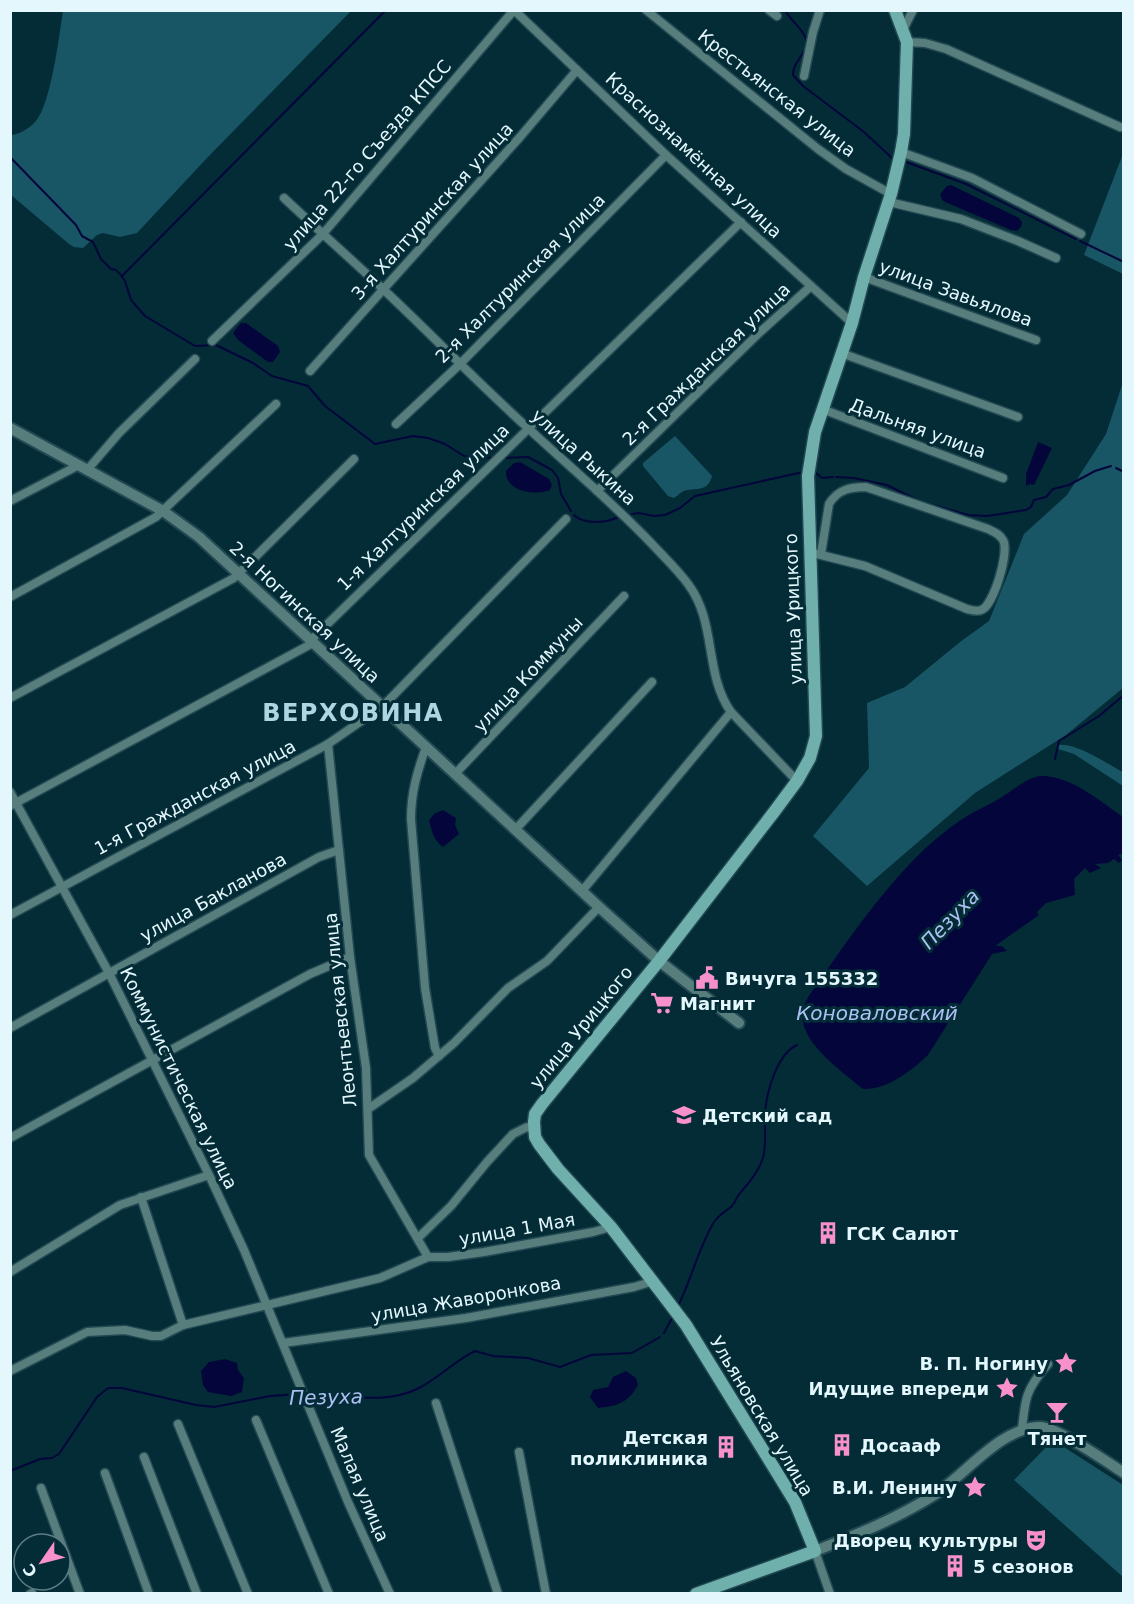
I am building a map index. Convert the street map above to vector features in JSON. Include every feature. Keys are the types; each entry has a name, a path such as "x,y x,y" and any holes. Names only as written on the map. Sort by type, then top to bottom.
{"main road":[{"name":"улица Урицкого","path":"533,1129 535,1114 542,1104 659,961 797,781 810,758 816,736 815,553 808,476 814,432 852,323 890,198 901,152 904,134 907,42 895,10"},
{"name":"Ульяновская улица","path":"533,1129 539,1144 611,1227 686,1325 795,1502 814,1551"},
{"path":"696,1593 814,1551"}],"street":[{"name":"Краснознамённая улица","path":"514,10 666,154 852,323"},
{"name":"улица 22-го Съезда КПСС","path":"212,341 322,235 514,10"},
{"name":"Крестьянская улица","path":"646,10 818,149 890,198 961,219 1018,240 1056,258"},
{"path":"769,10 777,16"},
{"path":"804,76 820,10"},
{"path":"903,30 913,10"},
{"path":"907,42 926,43 946,49 1120,127"},
{"name":"3-я Халтуринская улица","path":"310,371 520,137 577,70"},
{"path":"901,152 972,178 1081,234"},
{"name":"2-я Халтуринская улица","path":"396,424 459,365 666,154"},
{"name":"улица Рыкина","path":"284,198 384,290 459,365 617,508 689,585 696,596 706,623 719,691 730,712 797,781"},
{"name":"1-я Халтуринская улица","path":"13,804 311,642 527,428 741,222"},
{"name":"улица Завьялова","path":"864,278 1036,340"},
{"name":"2-я Гражданская улица","path":"597,491 759,333 812,286"},
{"path":"841,353 1018,417"},
{"path":"10,501 83,467 195,359"},
{"path":"10,597 156,517 276,404"},
{"name":"Дальняя улица","path":"822,409 1003,478"},
{"name":"2-я Ногинская улица","path":"10,428 163,510 199,537 598,907 659,961 739,1023"},
{"path":"10,698 234,578 354,459"},
{"path":"852,487 866,487 1000,535 1005,542 1006,552 1000,578 982,610 967,609 865,566 815,553 829,504 839,492 852,487"},
{"name":"1-я Гражданская улица","path":"10,915 328,744 383,706 566,519"},
{"name":"улица Коммуны","path":"455,774 624,596"},
{"path":"515,830 652,682"},
{"path":"582,891 730,712"},
{"name":"Леонтьевская улица","path":"328,744 350,957 366,1068 368,1147 373,1164 428,1257"},
{"path":"426,747 411,799 411,819 425,988 435,1048 439,1056"},
{"name":"Коммунистическая улица","path":"10,792 13,804 109,974 209,1175 300,1387"},
{"name":"улица Бакланова","path":"10,1028 319,857 339,850"},
{"path":"368,1108 405,1084 454,1043 508,988 547,962 598,907"},
{"path":"10,1138 310,974 350,957"},
{"path":"418,1238 451,1206 513,1134 527,1127 533,1129"},
{"path":"10,1272 43,1254 104,1214 141,1197 209,1175"},
{"path":"141,1197 183,1325"},
{"name":"улица 1 Мая","path":"428,1257 484,1252 611,1227"},
{"path":"10,1371 87,1332 125,1330 161,1336 183,1325 380,1278 428,1257"},
{"name":"улица Жаворонкова","path":"283,1343 466,1318 634,1287 654,1281"},
{"path":"1022,1430 1024,1400 1034,1380 1048,1364"},
{"name":"Малая улица","path":"300,1387 348,1502 390,1593"},
{"path":"436,1403 498,1593"},
{"path":"256,1420 329,1593"},
{"path":"178,1424 248,1593"},
{"path":"814,1551 887,1522 936,1494 1004,1439 1022,1430 1041,1427 1056,1431 1124,1473"},
{"path":"519,1452 546,1593"},
{"path":"144,1457 197,1593"},
{"path":"105,1473 149,1593"},
{"path":"41,1488 80,1593"},
{"name":"Ульяновская улица","path":"814,1551 830,1593"}],"shaded area":[{"path":"63,10 351,11 137,233 120,237 103,233 97,235 83,248 69,244 11,195 11,135 30,127 41,113 46,101 54,70"},
{"path":"1123,154 1123,274 1084,255"},
{"path":"1123,382 1123,688 1066,735 975,793 867,886 813,836 869,768 867,703 905,687 989,621 1024,534 1067,495 1106,434"},
{"path":"675,436 712,476 705,486 682,492 674,498 668,496 643,466 643,463"},
{"path":"1059,745 1074,747 1123,772 1123,786 1074,754 1058,749"},
{"path":"1053,1440 1123,1485 1123,1577 1014,1480"}],"water":[{"path":"951,185 1019,218 1022,222 1021,227 1017,231 1011,230 945,202 940,194"},
{"path":"241,323 246,323 278,346 280,352 273,362 268,362 238,340 233,333"},
{"path":"1038,442 1052,448 1034,485 1026,486 1026,474"},
{"path":"520,462 549,479 552,485 550,490 537,493 522,491 510,484 506,471 514,463"},
{"name":"Коноваловский","path":"1040,776 1073,784 1123,817 1123,853 1118,855 1122,860 1119,863 1114,859 1108,863 1095,864 1101,868 1090,873 1085,868 1074,879 1075,895 1046,903 1037,912 1039,915 995,946 1002,946 1007,951 992,954 928,1055 890,1083 863,1089 823,1055 807,1033 803,1022 803,1011 808,997 877,901 918,856 939,836 965,817 1023,783"},
{"path":"443,810 456,818 455,825 459,834 443,847 435,838 429,820 434,814"},
{"path":"225,1359 237,1363 238,1370 244,1378 242,1392 231,1396 208,1392 203,1385 201,1371 209,1362"},
{"path":"626,1371 636,1378 638,1385 634,1391 621,1403 598,1408 590,1397 593,1390 608,1387 613,1377"}],"waterway":[{"path":"122,276 386,10"},
{"path":"785,10 803,32 807,44 795,65 793,75 803,86 864,132 893,159"},
{"path":"10,157 76,225 82,236 93,242 101,259 111,269 116,270 125,281 131,300 145,316 195,346 216,345 253,363 272,376 308,386 325,406 375,444 413,436 445,444 464,456 493,458"},
{"path":"906,162 966,184 1076,239"},
{"path":"1080,241 1124,262"},
{"path":"503,458 528,457 552,470 558,478 561,494 571,511"},
{"path":"836,477 854,478 887,485 919,501 968,515 987,516 1026,510 1031,507 1034,500 1046,497 1053,489 1069,485 1095,471 1111,466"},
{"path":"1116,468 1124,472"},
{"path":"632,514 665,515 680,508 695,496 803,472"},
{"path":"816,473 822,478 833,477"},
{"path":"574,515 596,522 618,517"},
{"name":"Пезуха","path":"1055,759 1059,741 1099,716 1124,695"},
{"name":"Пезуха","path":"678,1306 714,1222 732,1205 761,1163 765,1147 765,1112 774,1074 784,1056 797,1045"},
{"name":"Пезуха","path":"664,1333 673,1316"},
{"name":"Пезуха","path":"307,1394 363,1398 390,1397 425,1385 475,1351 493,1356 528,1358 560,1367 591,1355 632,1353 660,1337"},
{"name":"Пезуха","path":"10,1471 59,1454 97,1397 108,1388 122,1388 214,1407 270,1396 301,1394"}],"place":[{"name":"Вичуга 155332","path":"707,978"},
{"name":"Магнит","path":"662,1003"},
{"name":"Детский сад","path":"684,1115"},
{"name":"ГСК Салют","path":"828,1233"},
{"name":"В. П. Ногину","path":"1066,1363"},
{"name":"Идущие впереди","path":"1007,1388"},
{"name":"Тянет","path":"1057,1412"},
{"name":"Досааф","path":"842,1445"},
{"name":"Детская поликлиника","path":"726,1447"},
{"name":"В.И. Ленину","path":"975,1487"},
{"name":"Дворец культуры","path":"1036,1540"},
{"name":"5 сезонов","path":"955,1566"}],"district":[{"name":"ВЕРХОВИНА","path":"353,713"}]}
